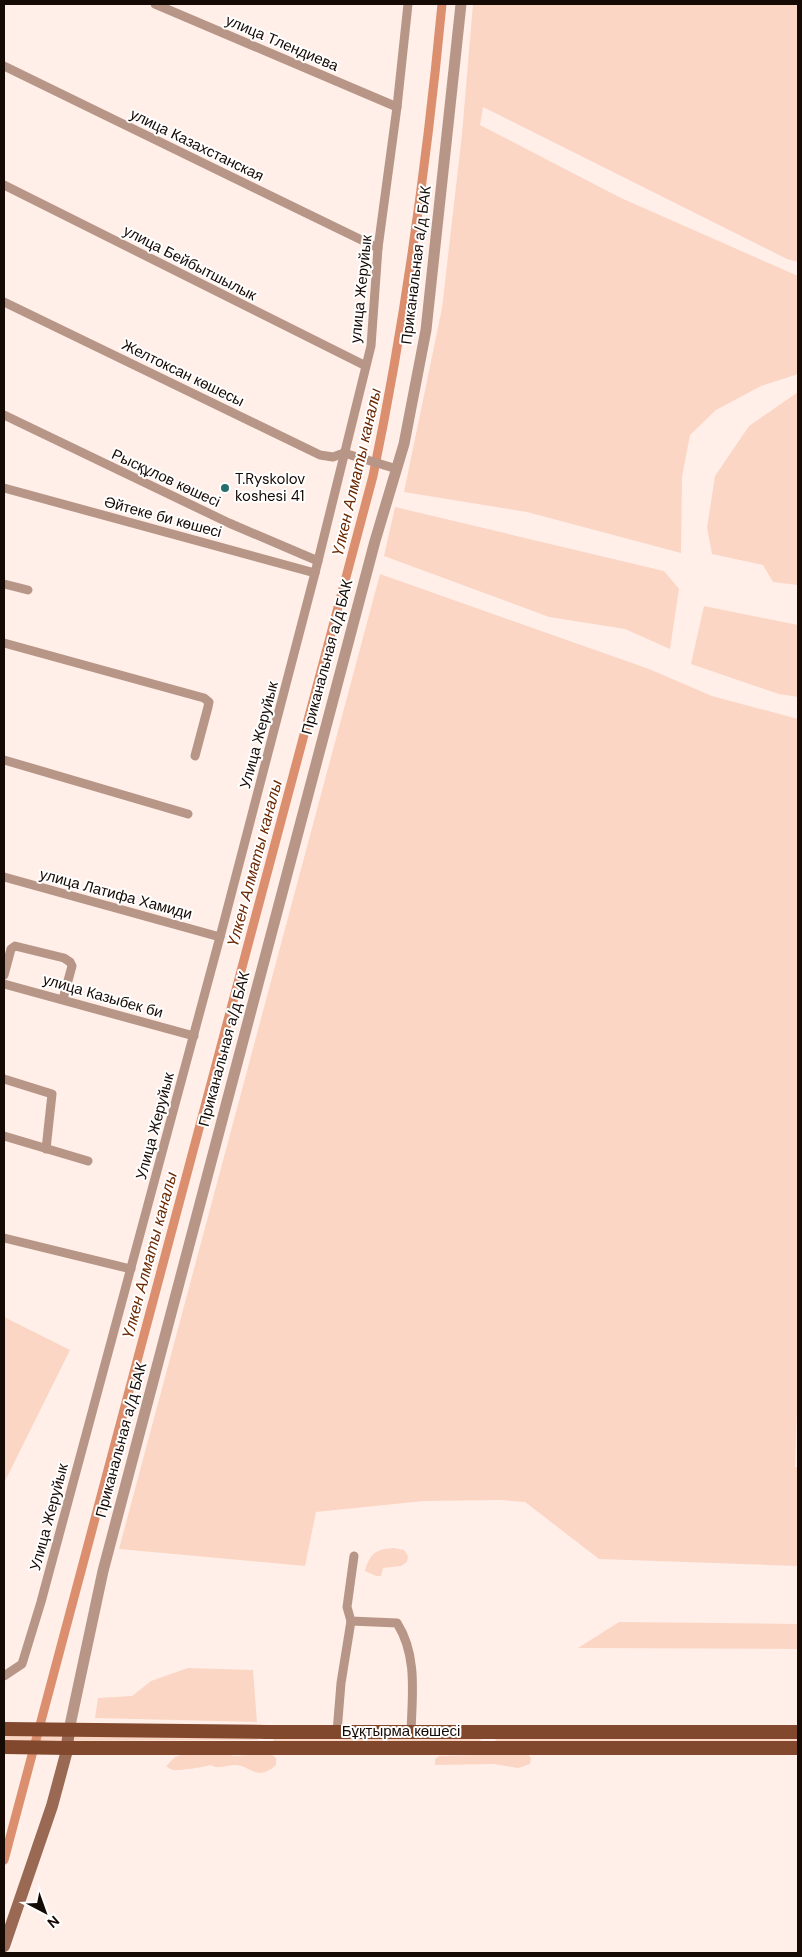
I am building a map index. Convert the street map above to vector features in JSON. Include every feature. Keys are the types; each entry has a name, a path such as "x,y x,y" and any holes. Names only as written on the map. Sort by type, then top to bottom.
{"main road":[{"name":"Бұқтырма көшесі","path":"4,1729 411,1733 798,1732"},
{"name":"Приканальная а/д БАК","path":"4,1946 52,1806 67,1748 64,1730"},
{"path":"266,1748 267,1732"},
{"path":"487,1748 488,1733"},
{"name":"Бұқтырма көшесі","path":"8,1746 67,1748 798,1748"}],"street":[{"name":"улица Тлендиева","path":"155,4 397,108"},
{"name":"улица Жеруйык","path":"316,573 348,454 364,365 371,346 378,248 397,108 408,4"},
{"name":"Приканальная а/д БАК","path":"64,1730 103,1571 336,688 404,444 426,330 461,4"},
{"name":"улица Казахстанская","path":"4,66 378,248"},
{"name":"улица Бейбытшылык","path":"4,185 364,365"},
{"name":"Желтоксан көшесы","path":"4,302 320,455 333,457 348,454"},
{"name":"Рысқұлов көшесі","path":"4,415 229,523 318,561"},
{"path":"348,454 397,469"},
{"name":"Әйтеке би көшесі","path":"4,488 316,573"},
{"name":"Улица Жеруйык","path":"4,1676 22,1664 194,1036 316,573"},
{"path":"4,584 28,590"},
{"path":"4,643 204,698 209,702 195,756"},
{"path":"4,760 188,814"},
{"name":"улица Латифа Хамиди","path":"4,878 220,937"},
{"path":"4,974 11,949 16,946 64,958 72,966 63,999"},
{"name":"улица Казыбек би","path":"4,984 194,1036"},
{"path":"4,1079 52,1094 46,1148"},
{"path":"4,1136 88,1161"},
{"path":"4,1238 131,1269"},
{"path":"337,1732 341,1683 351,1621 348,1607 354,1556"},
{"path":"351,1621 393,1622 401,1630 409,1651 412,1676 411,1733"}],"shaded area":[{"path":"473,4 798,4 798,262 787,259 483,107 480,125 621,198 798,276 798,374 761,386 716,410 690,435 682,477 681,553 527,512 404,492 442,308 462,134"},
{"path":"798,392 798,585 773,582 763,565 712,554 707,528 715,476 749,426"},
{"path":"395,507 664,571 679,589 670,649 625,629 549,617 384,556"},
{"path":"380,574 649,669 712,696 798,719 798,1384 795,1467 798,1467 798,1566 599,1559 525,1502 500,1500 424,1501 316,1512 305,1566 119,1549"},
{"path":"704,606 798,625 798,697 779,694 691,664"},
{"path":"4,1317 70,1350 4,1483"},
{"path":"394,1548 404,1550 408,1556 407,1562 401,1566 383,1568 381,1576 365,1571 369,1560 375,1553 383,1549"},
{"path":"619,1622 798,1624 798,1649 578,1648"},
{"path":"188,1668 253,1670 257,1722 95,1718 98,1698 132,1696 151,1681"},
{"path":"4,1735 257,1738 258,1740 4,1741"},
{"path":"798,1737 798,1743 497,1742 495,1739"},
{"path":"272,1738 482,1739 479,1741 274,1741"},
{"path":"190,1752 227,1753 233,1756 271,1754 276,1758 276,1765 269,1770 259,1773 236,1765 220,1767 210,1765 176,1770 171,1770 166,1766 175,1757"},
{"path":"528,1754 531,1758 530,1764 518,1768 494,1764 435,1765 435,1759 439,1756"}],"waterway":[{"name":"Үлкен Алматы каналы","path":"4,1860 373,476 385,418 414,241 442,4"}],"place":[{"name":"T.Ryskolov koshesi 41","path":"225,488"}]}
